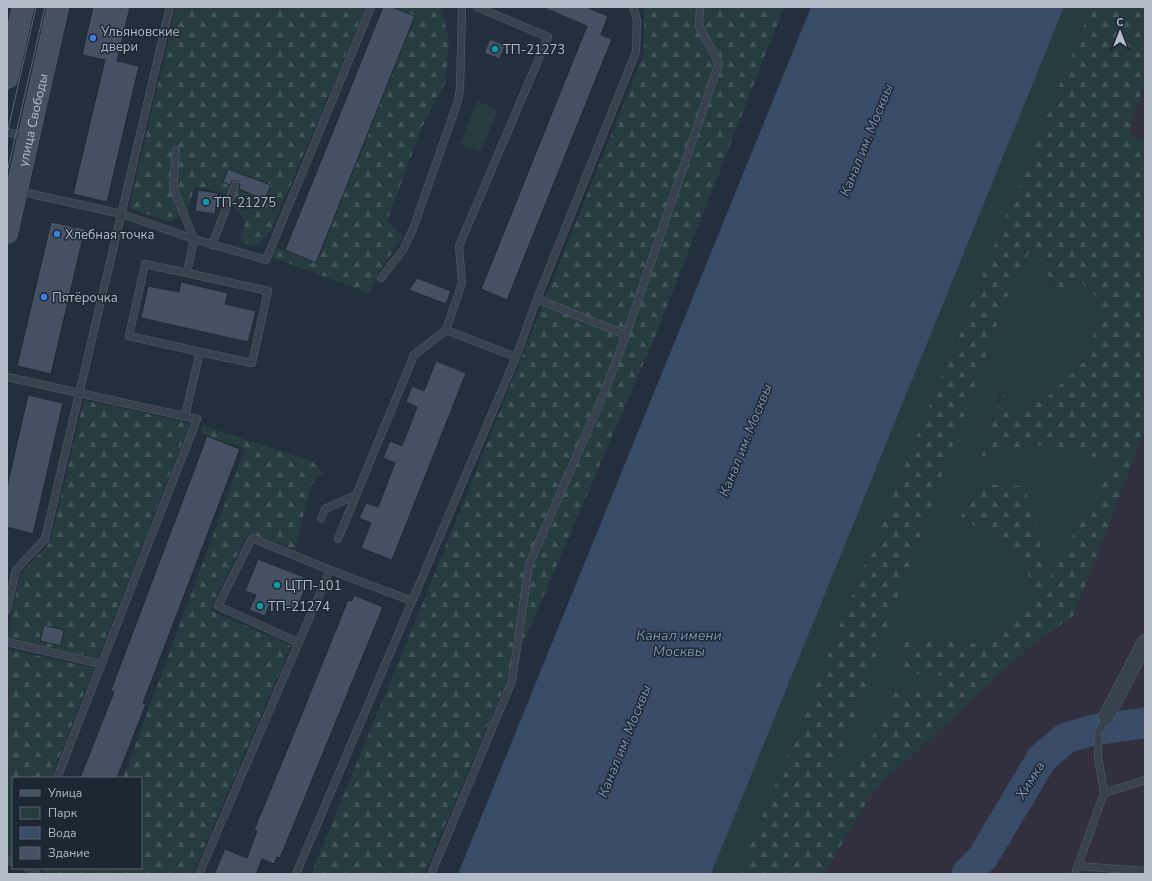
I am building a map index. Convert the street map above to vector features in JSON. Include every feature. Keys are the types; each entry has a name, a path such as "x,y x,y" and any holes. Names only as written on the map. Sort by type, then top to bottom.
{"main road":[{"path":"7,78 23,7"},
{"name":"улица Свободы","path":"7,233 58,7"}],"street":[{"path":"1106,717 1145,642"}],"lane":[{"path":"7,609 16,570 45,539 170,7"},
{"path":"17,190 122,214 212,245 266,260 371,7"},
{"path":"381,278 403,250 413,229 458,101 460,89 462,7"},
{"path":"338,539 414,355 446,330 462,283 459,246 548,38 477,7"},
{"path":"296,874 516,357 537,299 636,52 637,20 633,7"},
{"path":"431,874 512,681 529,565 604,393 626,335 719,63 699,26 700,7"},
{"path":"7,132 29,136"},
{"path":"176,150 173,188 194,239 187,273"},
{"path":"212,245 235,185"},
{"path":"145,264 268,291 252,363 200,352 128,336 145,264"},
{"path":"537,299 626,335"},
{"path":"446,330 516,357"},
{"path":"185,416 200,352"},
{"path":"7,376 197,419 57,777"},
{"path":"321,518 325,509 356,495"},
{"path":"299,643 218,606 252,538 412,601"},
{"path":"199,874 330,570"},
{"path":"7,642 101,664"},
{"path":"1075,874 1104,793 1098,757 1098,734 1106,717"},
{"path":"1104,793 1145,780"},
{"path":"1079,866 1143,871 1145,869"}],"shaded area":[{"path":"1145,80 1145,142 1128,136"},
{"path":"1145,430 1145,874 824,874 873,792 1028,648 1074,615"}],"green space":[{"path":"176,7 366,7 271,231 258,245 251,245 240,241 246,221 222,193 194,187 188,212 170,222 129,208"},
{"path":"392,7 441,7 449,40 446,81 422,127 387,221 403,236 376,277 369,293 271,257 275,248 285,250 317,262 415,17"},
{"path":"644,7 784,7 656,334 424,874 311,874 424,600 644,53"},
{"path":"1064,7 1091,7 739,874 711,874"},
{"path":"1091,7 1145,7 1145,80 1129,135 1145,142 1145,430 1074,615 1028,648 873,792 824,874 739,874","holes":["1032,248 1058,293 1082,283 1099,299 1091,355 1046,398 1021,412 1001,393 981,457 1032,444 1100,458 1115,464 1090,505 1045,586 1039,532 1024,486 982,484 961,516 1000,544 1023,558 1034,593 983,647 954,637 903,641 901,673 950,676 938,691 895,692 860,761 835,770 1015,276"]},
{"path":"477,101 498,110 481,152 460,144"},
{"path":"1032,248 1057,293 1082,283 1099,299 1091,355 1046,398 1021,412 1000,393 981,457 1032,444 1100,458 1116,464 1090,505 1045,587 1039,532 961,516 1000,544 1023,558 1034,593 983,648 954,637 950,676 938,691 895,692 860,761 834,770 1015,276"},
{"path":"84,400 190,423 98,658 7,638 20,575 50,542"},
{"path":"203,426 312,461 323,473 311,485 295,549 248,533 210,610 291,646 194,871 190,874 49,874 42,869 142,869 142,777 123,777 245,449 200,433"},
{"path":"7,649 94,668 51,777 12,777 12,856 7,855"}],"water":[{"name":"Канал имени Москвы","path":"811,7 1064,7 711,874 458,874"}],"building":[{"path":"93,7 130,7 117,61 139,66 107,202 73,194 105,60 82,55"},
{"path":"383,7 392,7 415,16 316,263 285,250"},
{"path":"542,7 586,7 608,16 601,35 612,39 507,300 481,289 587,26"},
{"name":"ТП-21273","path":"490,39 505,45 500,59 484,53"},
{"path":"228,169 271,185 265,200 239,189 240,184 237,181 232,181 230,185 223,182"},
{"name":"ТП-21275","path":"198,190 218,193 215,214 195,211"},
{"path":"51,222 85,229 51,374 17,366"},
{"path":"417,278 451,291 446,304 409,290"},
{"path":"181,282 228,293 225,304 256,311 248,342 141,318 148,286 179,292"},
{"path":"436,361 466,373 392,560 361,548 371,523 359,518 366,503 378,507 395,463 383,458 390,441 402,446 417,407 406,402 412,386 424,391"},
{"path":"28,395 63,403 33,534 7,527 7,487"},
{"path":"207,436 240,449 143,703 146,704 117,777 80,777 114,692 111,690"},
{"name":"ЦТП-101","path":"258,559 309,579 296,611 271,601 265,616 249,610 256,595 245,591"},
{"path":"354,595 383,607 280,858 277,857 274,864 262,859 256,874 214,874 225,849 247,858 257,831 254,830 348,600 352,601"},
{"path":"44,625 64,630 61,646 40,641"}],"waterway":[{"name":"Химка","path":"967,874 983,857 1042,758 1066,738 1093,730 1145,723"}],"tram line":[{"path":"7,134 36,7"},
{"path":"7,173 45,7"}],"place":[{"name":"Ульяновские двери","path":"93,38"},
{"name":"ТП-21273","path":"495,49"},
{"name":"ТП-21275","path":"206,202"},
{"name":"Хлебная точка","path":"57,234"},
{"name":"Пятёрочка","path":"44,297"},
{"name":"ЦТП-101","path":"277,585"},
{"name":"ТП-21274","path":"260,606"}],"water label":[{"name":"Канал им. Москвы","path":"866,140"},
{"name":"Канал им. Москвы","path":"745,440"},
{"name":"Канал им. Москвы","path":"624,741"}]}
